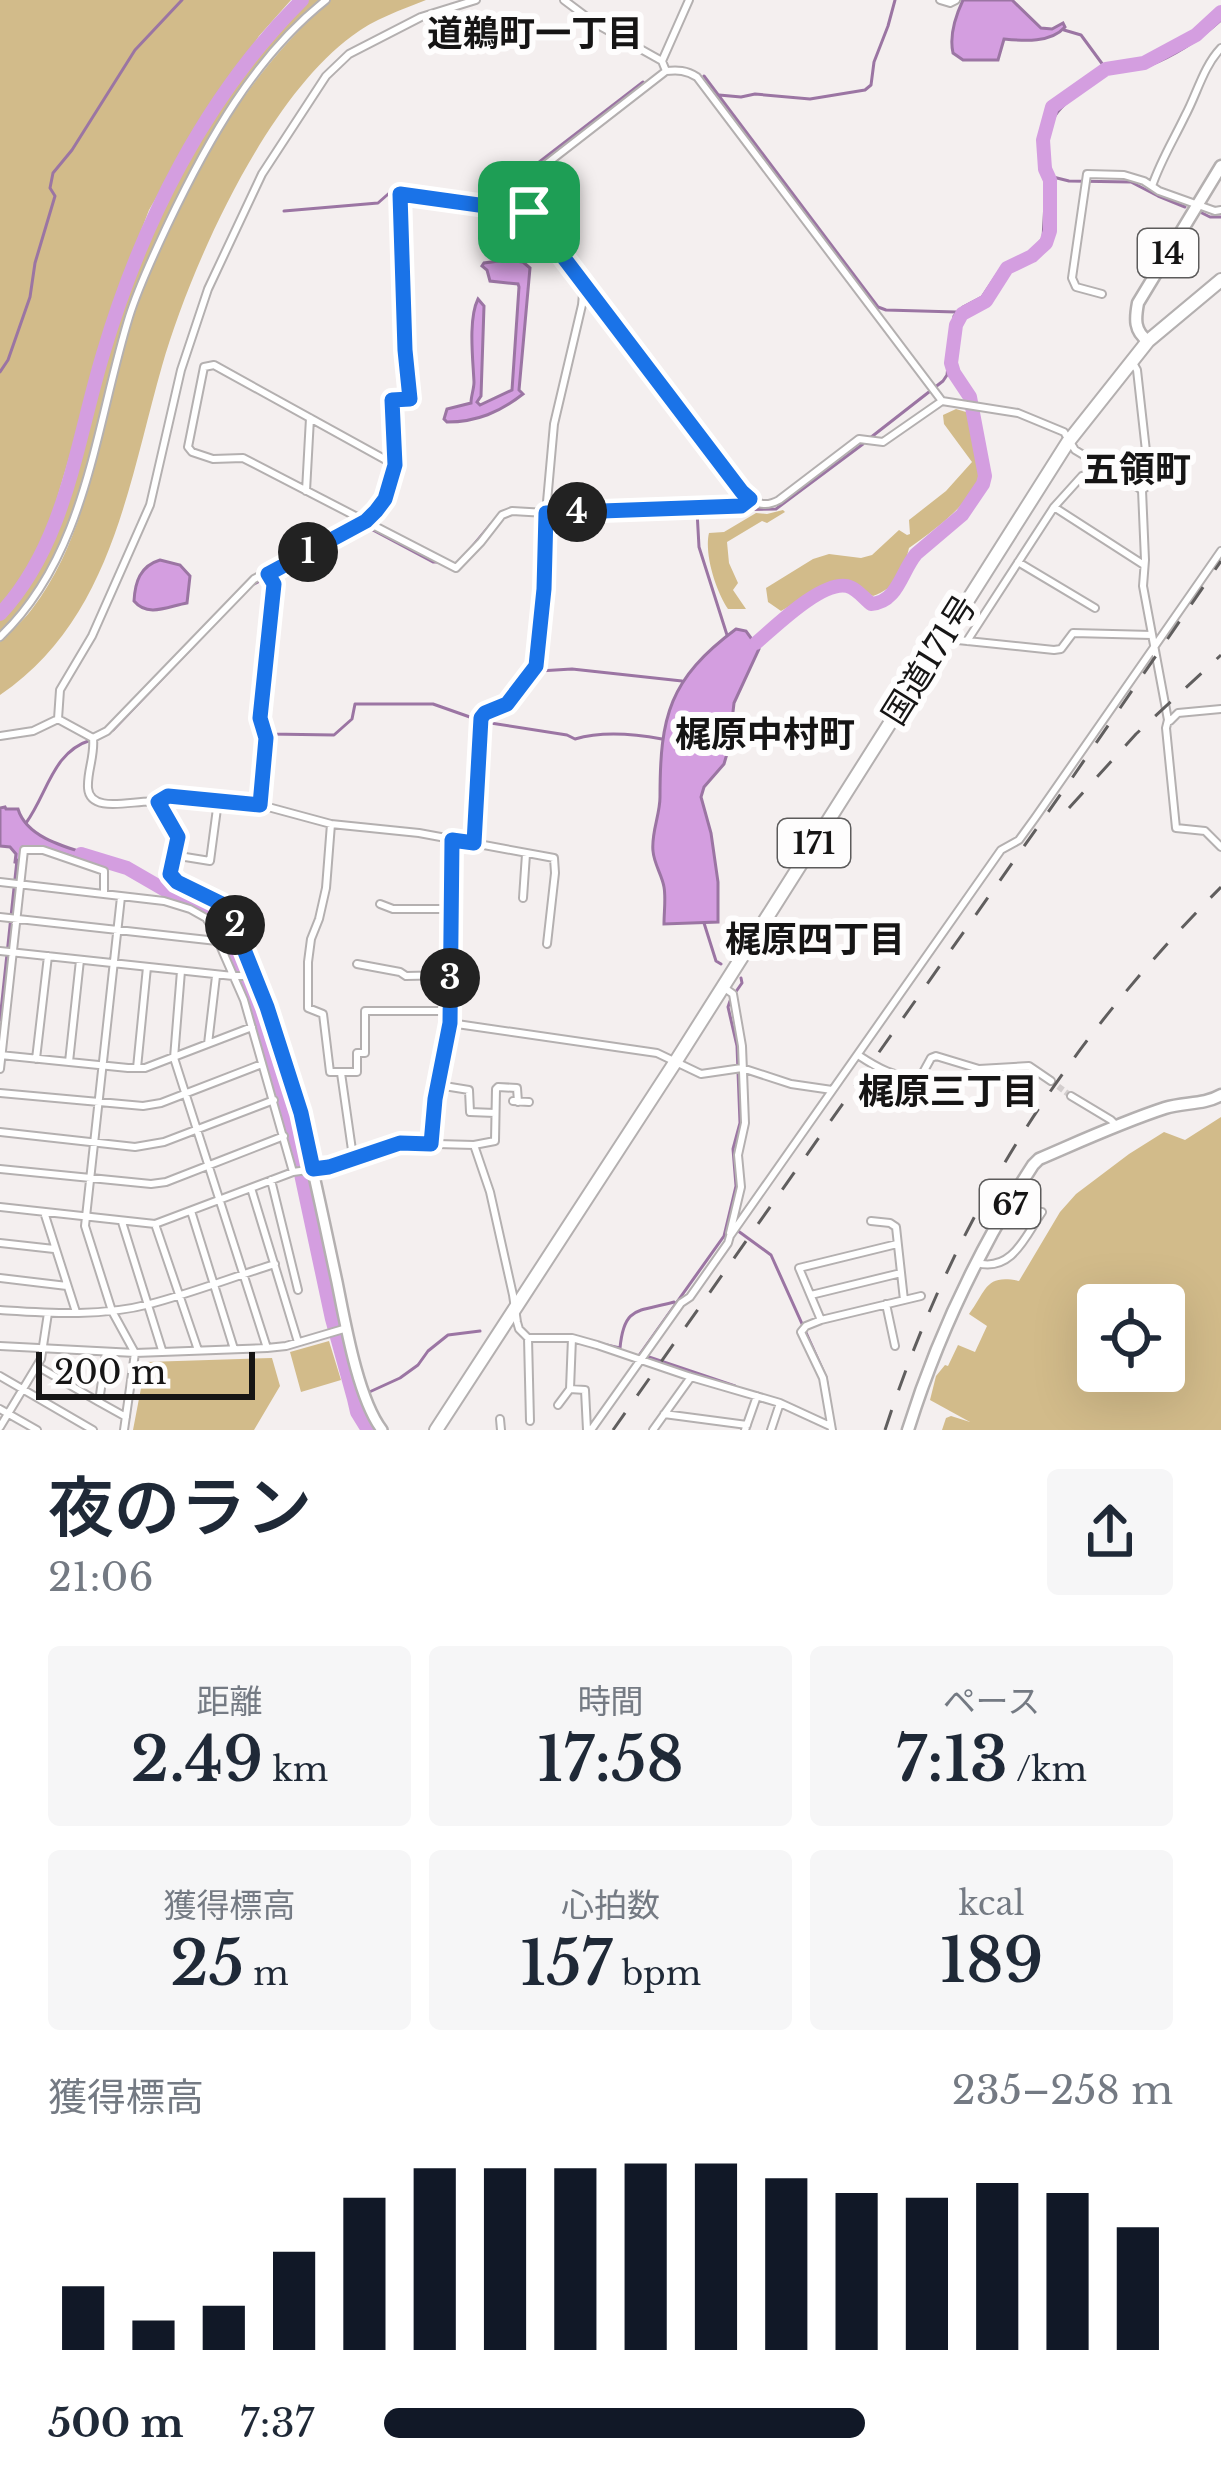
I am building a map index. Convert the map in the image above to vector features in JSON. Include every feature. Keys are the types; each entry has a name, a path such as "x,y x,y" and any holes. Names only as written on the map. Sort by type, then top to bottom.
{"highway":[{"name":"国道171号","path":"436,1430 676,1060 730,994 943,638 1068,442 1148,341 1221,280"}],"main road":[{"name":"14","path":"1148,341 1137,328 1138,303 1221,166"},
{"name":"67","path":"908,1430 944,1330 1036,1162 1178,1104 1210,1102 1221,1096"}],"street":[{"path":"0,637 44,586 74,520 130,312 184,190 210,141 278,45 326,0"},
{"path":"58,719 60,690 92,636 151,506 181,370 208,289 262,174 326,76 349,54 421,17 476,0"},
{"path":"564,0 662,61 666,71"},
{"path":"662,61 688,0"},
{"path":"940,0 956,0"},
{"path":"1152,186 1164,152 1221,48"},
{"path":"942,400 697,76 666,71 527,178 522,198 529,212 750,499 763,505 774,503 860,439 876,443 890,438 942,400 1018,413 1064,432 1076,450 1142,490"},
{"path":"1102,294 1076,287 1072,278 1085,181 1124,175 1221,210"},
{"path":"93,738 107,731 254,580 366,521 385,499 395,465 392,400 410,399 400,194 529,212"},
{"path":"474,843 481,718 507,704 536,666 554,424 584,283"},
{"path":"1131,362 1137,370 1149,478 1142,490 1143,586 1167,723 1176,828 1205,831 1221,847"},
{"path":"395,465 214,365 204,367 188,447 191,452 213,459 243,458 456,568 502,514 512,511 741,506 750,499"},
{"path":"306,491 310,418"},
{"path":"967,640 1054,507 1082,476 1107,467"},
{"path":"1054,507 1144,565"},
{"path":"732,1228 1001,850 1019,840 1221,550"},
{"path":"1018,562 1095,608"},
{"path":"260,805 266,738 260,718 274,584 268,574"},
{"path":"943,638 1054,650 1073,633 1152,635"},
{"path":"1167,723 1178,713 1221,709"},
{"path":"0,736 58,719"},
{"path":"58,719 93,738"},
{"path":"93,738 88,786 91,799 107,805 158,802 168,796 260,805 331,824 419,833 554,858 547,944"},
{"path":"179,856 210,861 218,801"},
{"path":"158,802 178,837 170,874 222,904 267,1007 301,1113 344,1329 371,1412 382,1430"},
{"path":"331,824 326,888 311,939 307,997 308,1009 323,1014 330,1072 357,1072 357,1053 365,1054 365,1011 450,1011"},
{"path":"431,1144 438,1085 448,1062 452,840"},
{"path":"0,1069 24,850 43,850 104,871 104,895"},
{"path":"523,898 526,854"},
{"path":"0,882 164,901 206,918 252,1028 293,1172"},
{"path":"121,897 85,1226 112,1311 135,1353 124,1430"},
{"path":"380,904 393,909 450,909"},
{"path":"0,917 218,940"},
{"path":"0,951 255,976"},
{"path":"37,1059 48,956"},
{"path":"69,1062 80,960"},
{"path":"357,964 406,976 450,975"},
{"path":"137,1068 147,967"},
{"path":"182,970 173,1058 267,1348"},
{"path":"208,1044 216,975"},
{"path":"589,1430 728,1243 741,1187 738,1155 745,1123 742,1046 730,994"},
{"path":"450,1023 657,1053 701,1074 742,1068 833,1091"},
{"path":"1,1055 137,1068 252,1028"},
{"path":"858,1054 895,1076 920,1078 936,1056 979,1069 1029,1066 1051,1081"},
{"path":"0,1093 143,1106 262,1064"},
{"path":"341,1073 353,1157"},
{"path":"438,1085 470,1090 470,1112 495,1113"},
{"path":"0,1207 155,1224 293,1172 329,1167 400,1143 495,1141 498,1087 518,1088 516,1101 529,1102"},
{"path":"1071,1096 1117,1126"},
{"path":"0,1132 148,1146 274,1100"},
{"path":"0,1168 151,1184 284,1136"},
{"path":"474,1145 490,1192 519,1329 526,1336 530,1421"},
{"path":"271,1180 298,1290"},
{"path":"251,1188 298,1342"},
{"path":"191,1211 234,1348"},
{"path":"44,1212 76,1313"},
{"path":"977,1263 992,1266 1011,1259 1042,1212"},
{"path":"872,1221 896,1227 904,1300"},
{"path":"122,1222 162,1352"},
{"path":"155,1224 198,1350"},
{"path":"0,1243 54,1249"},
{"path":"821,1320 799,1268 897,1244"},
{"path":"0,1310 76,1313 148,1305 275,1264"},
{"path":"811,1295 901,1272"},
{"path":"0,1278 67,1286"},
{"path":"831,1428 823,1378 801,1332 804,1327 921,1296"},
{"path":"886,1304 895,1346"},
{"path":"0,1427 4,1411 44,1350 48,1313"},
{"path":"0,1346 135,1353 267,1348 344,1329"},
{"path":"526,1336 572,1338 780,1403 831,1428"},
{"path":"558,1405 570,1389 572,1338"},
{"path":"99,1402 106,1352"},
{"path":"37,1366 126,1417"},
{"path":"0,1376 93,1430"},
{"path":"653,1430 691,1377"},
{"path":"570,1389 585,1390 589,1430"},
{"path":"664,1414 746,1428 757,1396"},
{"path":"771,1430 780,1403"},
{"path":"4,1411 37,1430"},
{"path":"500,1419 501,1430"}],"shaded area":[{"path":"0,0 291,0 259,36 149,210 121,283 47,532 12,597 0,606"},
{"path":"306,0 321,0 256,70 154,247 130,307 71,518 41,585 0,634 0,618 26,588 64,513 120,304 153,221 221,104"},
{"path":"330,0 426,0 352,36 320,64 262,141 212,234 175,325 125,503 91,589 67,629 37,664 0,695 0,642 32,609 68,546 92,476 127,333 183,196 233,111 295,34"},
{"path":"963,0 1012,0 1041,28 1063,23 1065,27 1045,38 1004,39 998,60 963,60 953,53 952,40"},
{"path":"506,260 530,268 519,390 523,394 488,415 447,422 447,409 471,403 472,328 478,299 484,306 477,402 480,405 512,390 519,287 490,281 482,266"},
{"path":"956,409 968,417 981,479 957,509 909,548 893,584 873,596 846,584 825,586 781,611 768,602 766,588 813,559 829,554 861,558 872,555 899,530 910,534 909,520 946,491 972,462 944,424 943,415"},
{"path":"783,510 727,542 738,583 733,590 746,609 728,609 712,572 709,533 724,532 756,513"},
{"path":"160,560 180,565 190,576 187,603 146,609 134,601 137,581 148,566"},
{"path":"736,629 746,631 759,649 734,703 724,764 701,797 718,882 718,922 664,924 664,887 653,844 666,721 696,665"},
{"path":"0,808 18,809 30,828 50,841 98,857 98,865 42,847 23,847 19,863 15,862 10,847 0,846"},
{"path":"1221,1117 1221,1430 942,1430 951,1416 970,1422 930,1400 936,1376 948,1366 958,1345 975,1352 987,1326 969,1314 988,1286 999,1280 1019,1281 1076,1194 1164,1132 1185,1140"},
{"path":"329,1341 341,1380 301,1392 290,1352"},
{"path":"272,1358 280,1386 254,1430 133,1430 146,1362"}],"waterway":[{"path":"0,372 30,297 55,196 50,188 53,173 135,50 182,0"},
{"path":"0,614 22,586 54,524 118,306 157,211 206,120 267,37 302,0"},
{"path":"719,95 810,99 865,90 871,85 895,0"},
{"path":"756,643 799,607 836,586 850,587 871,604 887,598 916,554 962,515 985,476 970,397 951,363 956,325 962,314 986,301 1007,268 1046,243 1050,180 1043,140 1052,107 1106,69 1144,63 1196,35 1221,12"},
{"path":"1050,168 1049,130 1065,104 1107,73 1143,68 1167,57 1221,20"},
{"path":"1064,30 1081,35 1106,69"},
{"path":"704,76 878,307 956,312"},
{"path":"518,207 516,188 525,173 643,82"},
{"path":"1049,176 1131,182 1185,207"},
{"path":"870,438 943,381 954,316 982,297 1002,267 1032,251 1043,238 1046,185"},
{"path":"284,211 378,203 403,187 497,204"},
{"path":"1198,211 1221,217"},
{"path":"523,215 741,500 754,508"},
{"path":"727,635 699,547 697,511 776,509 863,444"},
{"path":"630,513 697,511"},
{"path":"546,516 578,515"},
{"path":"466,554 491,524"},
{"path":"358,528 371,529 433,562 442,562"},
{"path":"252,585 328,544"},
{"path":"277,580 269,734 334,735 352,719 355,704 433,704 484,722 575,739 618,734 662,739"},
{"path":"100,737 113,730 204,635"},
{"path":"539,671 572,669 682,681"},
{"path":"26,823 59,764 91,740"},
{"path":"81,854 127,868 210,916 235,954 298,1160 357,1412 368,1430"},
{"path":"0,1020 17,860"},
{"path":"704,923 721,964"},
{"path":"735,993 741,978"},
{"path":"730,1001 740,1123 733,1149 736,1186 724,1236 640,1354 735,1386"},
{"path":"734,1228 771,1255 826,1377 830,1403"},
{"path":"598,1343 620,1348 629,1318 674,1302"},
{"path":"354,1399 400,1378 448,1335 480,1331"}],"tunnel":[{"path":"1051,1081 1071,1096"}],"railway":[{"path":"613,1430 1221,561"},
{"path":"1069,808 1136,734 1221,655"},
{"path":"885,1430 945,1277 1020,1138 1111,1010 1221,887"}],"district":[{"name":"道鵜町一丁目","path":"535,33"},
{"name":"五領町","path":"1137,469"},
{"name":"梶原中村町","path":"765,734"},
{"name":"梶原四丁目","path":"815,939"},
{"name":"梶原三丁目","path":"948,1091"}],"route":[{"path":"400,194 529,212 750,499 741,506 546,513 536,666 507,704 481,718 474,843 452,840 450,1023 431,1144 400,1143 313,1169 301,1113 267,1007 231,917 222,904 170,874 178,837 158,802 168,796 260,805 266,738 260,718 274,584 268,574 366,521 385,499 395,465 392,400 410,399 400,194"}]}
